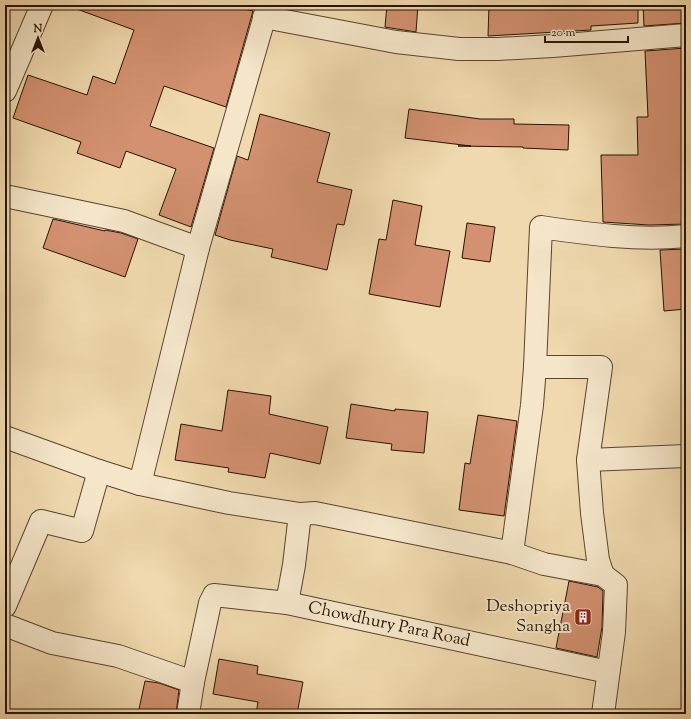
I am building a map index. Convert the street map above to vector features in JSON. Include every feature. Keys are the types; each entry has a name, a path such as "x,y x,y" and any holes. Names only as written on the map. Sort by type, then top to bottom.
{"street":[{"path":"5,91 42,5"},
{"path":"140,484 198,248 266,11 396,42 459,49 498,49 553,46 686,35"},
{"path":"5,196 124,221 198,248"},
{"path":"512,553 536,367 541,227 602,235 661,238 686,236"},
{"path":"536,367 601,367 588,460 592,513 598,560 603,575"},
{"path":"5,437 99,471 140,484 229,503 300,514 316,513 512,553 544,564 603,575 616,585 614,632 603,714"},
{"path":"588,460 686,456"},
{"path":"5,606 41,521 82,532 99,471"},
{"name":"Chowdhury Para Road","path":"287,603 294,565 300,514"},
{"name":"Chowdhury Para Road","path":"188,714 193,682 210,603 214,595 287,603 608,672"},
{"path":"5,625 52,643 118,656 193,682"}],"building":[{"path":"74,5 226,5 253,11 226,107 164,86 150,126 214,148 191,227 159,215 176,169 126,151 120,168 77,153 81,142 13,118 28,75 87,95 93,76 115,84 134,30 74,8"},
{"path":"387,5 418,5 416,32 385,27"},
{"path":"489,5 638,5 638,23 591,26 591,30 488,36"},
{"path":"643,5 686,5 686,23 644,26"},
{"path":"686,48 686,224 649,225 603,222 601,155 638,155 637,117 648,117 645,51"},
{"path":"409,109 480,119 514,119 514,124 569,125 568,150 523,147 458,146 471,146 405,138"},
{"path":"260,114 330,133 317,182 352,190 344,225 337,224 327,270 271,257 273,249 230,240 215,235 237,156 248,160"},
{"path":"393,200 422,206 415,245 450,251 440,307 369,294 379,239 386,240"},
{"path":"53,219 105,231 121,233 138,239 125,277 43,248"},
{"path":"467,223 495,227 490,262 462,258"},
{"path":"686,249 686,309 664,311 660,250"},
{"path":"228,390 271,396 269,414 328,427 320,464 270,453 265,478 228,472 229,468 175,460 181,424 222,431"},
{"path":"351,404 395,411 395,409 428,412 424,453 391,450 392,444 346,438"},
{"path":"478,415 517,421 504,516 459,510 465,463 470,464"},
{"name":"Deshopriya Sangha","path":"569,581 598,587 603,591 602,627 597,657 556,648"},
{"path":"219,659 258,666 257,674 303,682 297,714 256,714 258,702 213,694"},
{"path":"145,681 159,683 179,690 176,714 138,714"}],"place":[{"name":"Deshopriya Sangha","path":"583,617"}]}
